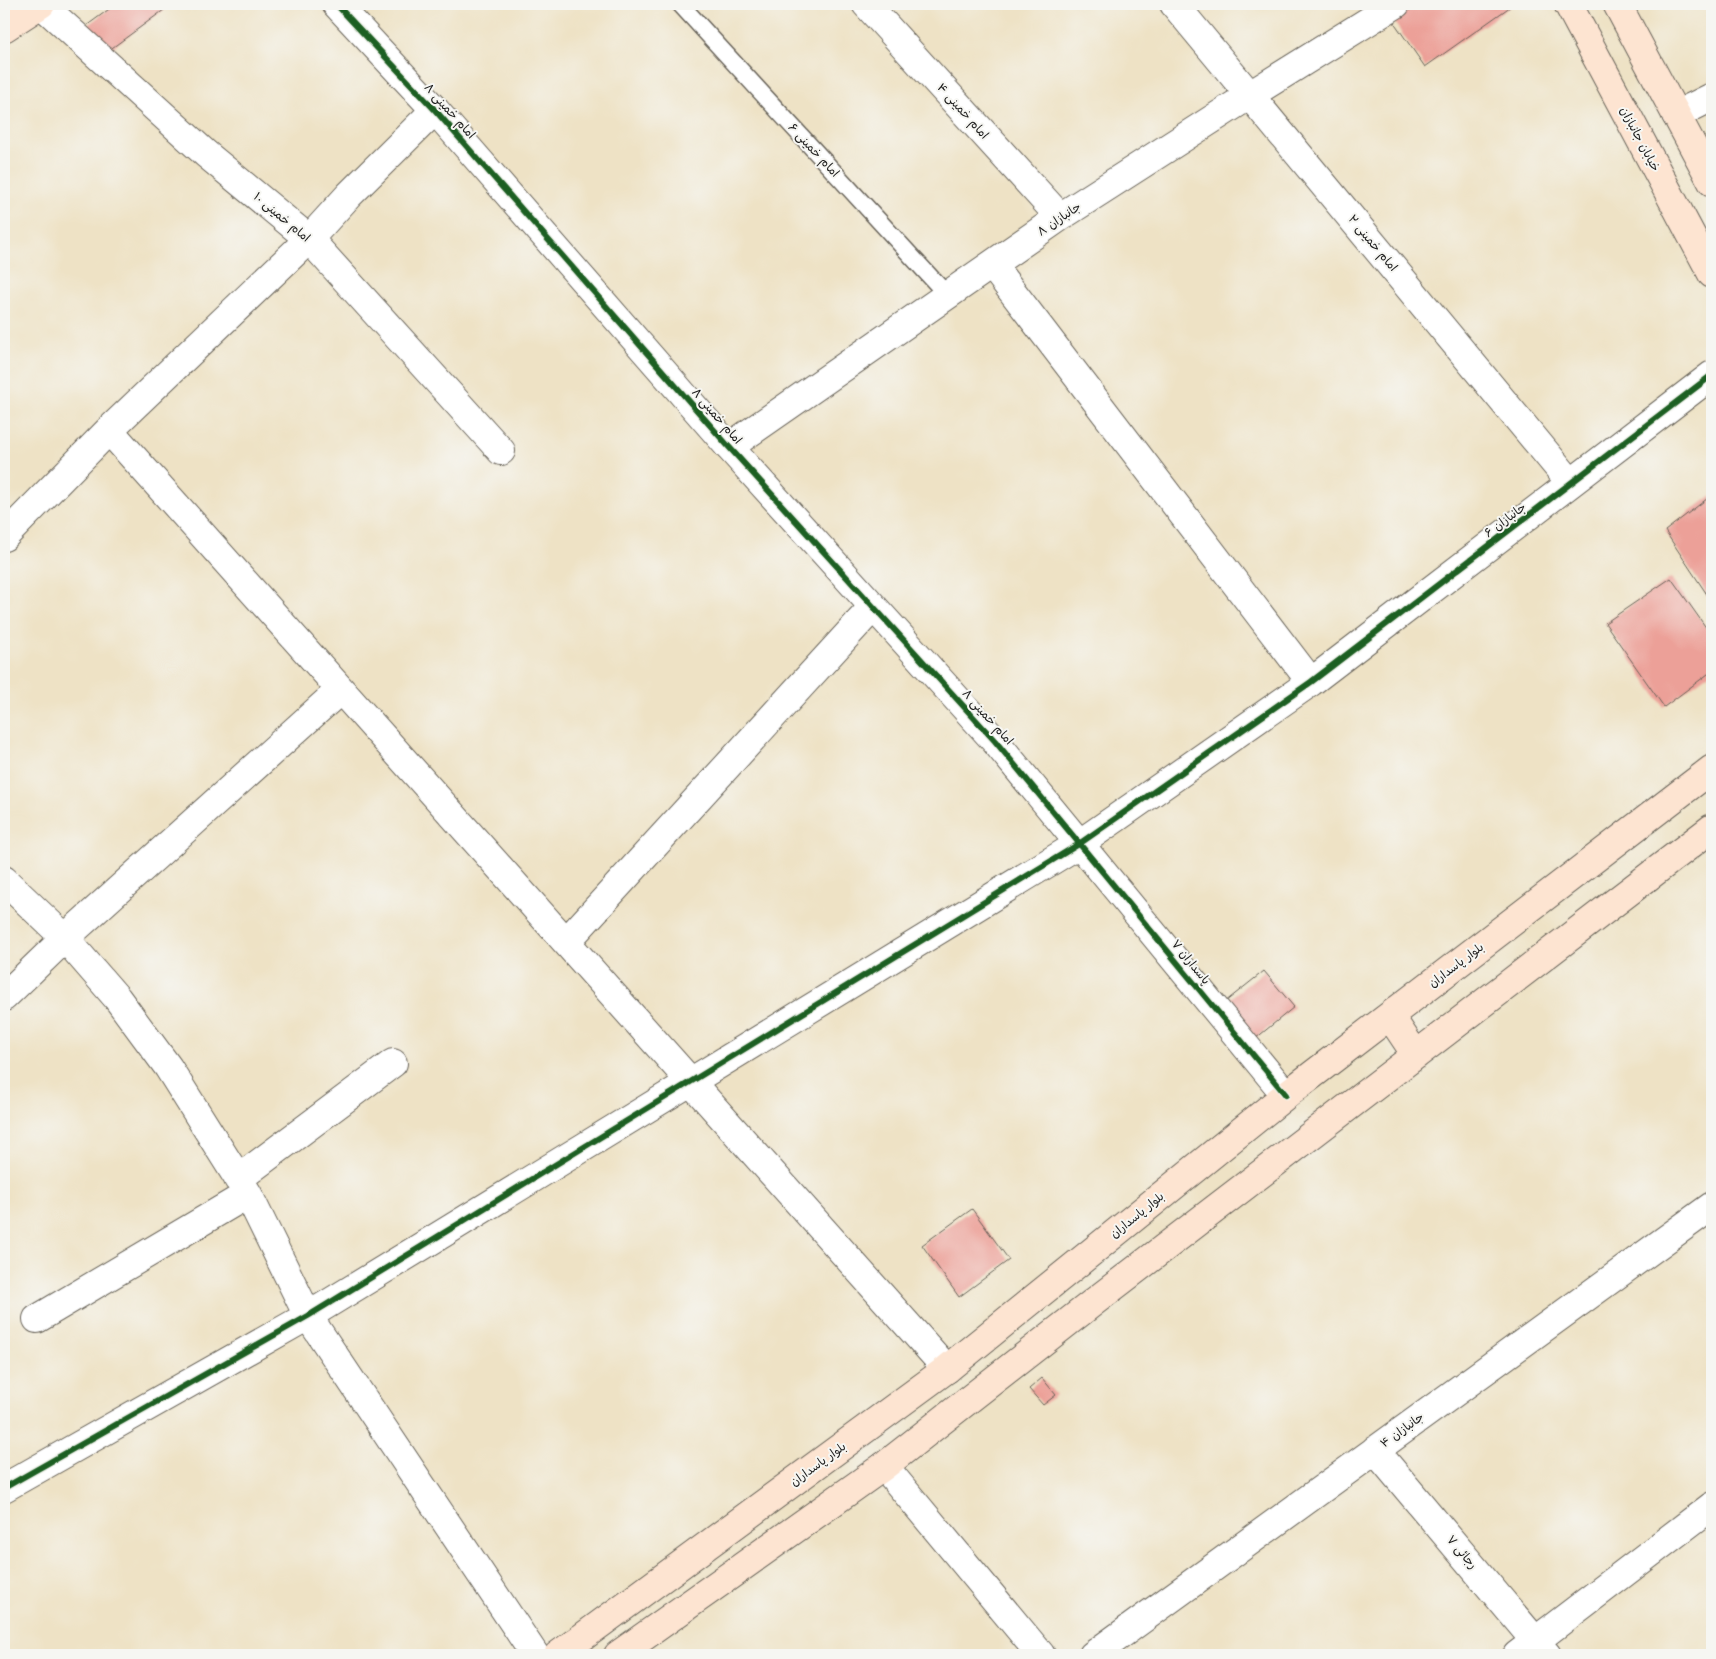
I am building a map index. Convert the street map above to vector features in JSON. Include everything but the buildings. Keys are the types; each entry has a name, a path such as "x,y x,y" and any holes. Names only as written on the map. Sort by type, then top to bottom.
{"main road":[{"path":"4,28 41,4"},
{"name":"خیابان جانبازان","path":"1568,4 1712,274"},
{"path":"1617,4 1712,182"},
{"name":"بلوار پاسداران","path":"558,1655 947,1370 1286,1095 1712,769"},
{"path":"618,1655 884,1466 1095,1301 1712,828"},
{"path":"1390,1016 1416,1055"}],"street":[{"name":"امام خمینی ۱۰","path":"41,4 206,154 309,238 501,451"},
{"name":"امام خمینی ۸","path":"336,4 435,110 729,447 995,741 1079,844"},
{"name":"امام خمینی ۴","path":"866,4 1060,218"},
{"name":"امام خمینی ۲","path":"1174,4 1571,483"},
{"name":"جانبازان ۸","path":"729,447 1060,218 1250,94 1396,4"},
{"path":"1676,115 1712,97"},
{"path":"4,537 109,430 309,238 349,195 435,110"},
{"path":"992,265 1311,682"},
{"name":"جانبازان ۶","path":"4,1488 308,1316 1079,844 1311,682 1712,375"},
{"path":"109,430 947,1370"},
{"path":"566,942 873,607"},
{"path":"4,998 65,938 340,690"},
{"name":"پاسداران ۷","path":"1079,844 1286,1095"},
{"path":"4,880 65,938 117,998 168,1067 243,1187 308,1316 535,1655"},
{"path":"37,1319 243,1187 393,1063"},
{"name":"جانبازان ۴","path":"1093,1655 1712,1206"},
{"name":"رجائی ۷","path":"1375,1450 1533,1650"},
{"path":"884,1466 1041,1655"},
{"path":"1533,1650 1712,1506"}],"lane":[{"name":"امام خمینی ۶","path":"680,4 948,296"}],"cycle path":[{"path":"336,4 435,110 729,447 995,741 1286,1095"},
{"path":"4,1488 308,1316 1079,844 1311,682 1712,375"}]}
